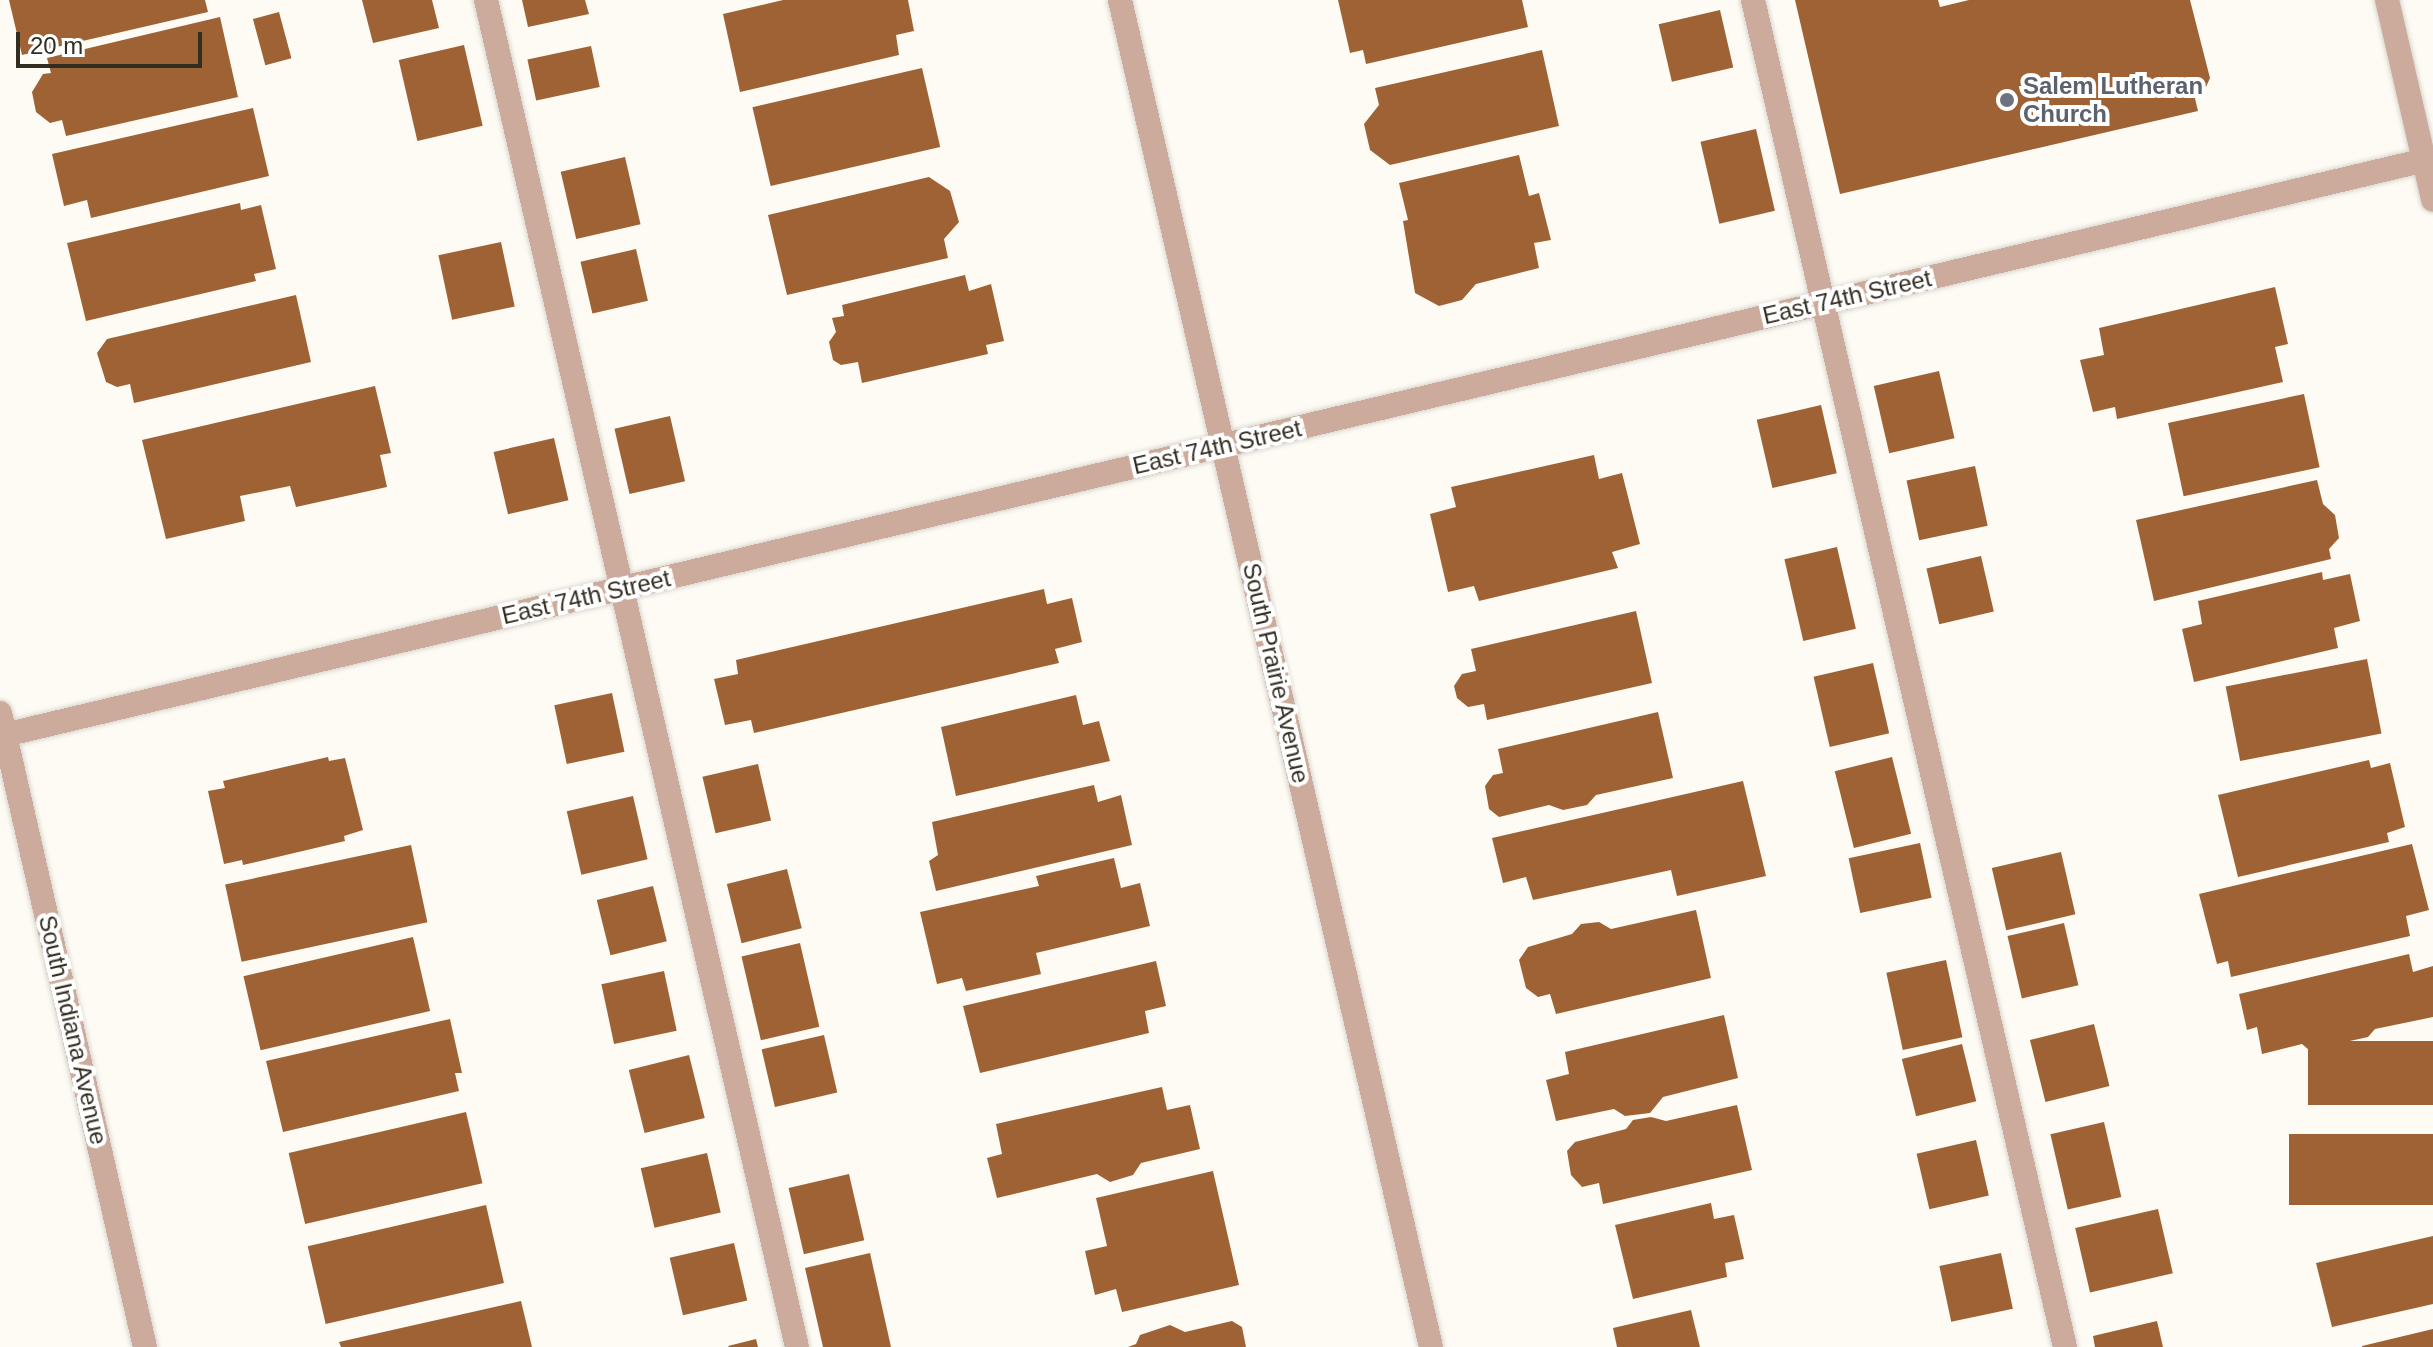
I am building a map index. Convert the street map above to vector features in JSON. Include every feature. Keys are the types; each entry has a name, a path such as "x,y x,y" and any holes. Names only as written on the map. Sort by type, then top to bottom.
{"street":[{"path":"486,0 797,1347"},
{"name":"South Prairie Avenue","path":"1120,0 1431,1347"},
{"path":"1753,0 2065,1347"},
{"path":"2387,0 2428,159 2433,200"},
{"name":"East 74th Street","path":"2,728 624,588 2428,159"},
{"name":"South Indiana Avenue","path":"2,728 145,1347"}],"building":[{"path":"9,0 205,0 208,12 22,55"},
{"path":"362,0 432,0 439,28 373,43"},
{"path":"522,0 585,0 589,14 528,27"},
{"path":"783,0 908,0 914,31 896,35 899,55 740,92 723,14"},
{"path":"1338,0 1522,0 1528,27 1366,64 1363,50 1350,53"},
{"name":"Salem Lutheran Church","path":"1795,0 1938,0 1940,7 1969,0 2190,0 2210,78 2206,87 2193,90 2198,111 1840,194"},
{"path":"1720,10 1733,67 1672,82 1659,24"},
{"path":"279,12 291,58 265,65 253,19"},
{"path":"220,17 238,97 66,136 62,120 50,123 36,112 32,92 43,74 51,73 47,58"},
{"path":"464,45 483,126 417,141 399,60"},
{"path":"591,46 600,87 536,101 527,60"},
{"path":"1542,50 1559,126 1390,165 1370,150 1364,124 1379,105 1375,88"},
{"path":"922,68 940,147 771,186 752,107"},
{"path":"253,108 269,176 91,218 87,200 64,206 52,154"},
{"path":"1756,129 1775,211 1719,224 1700,142"},
{"path":"1519,155 1529,196 1539,193 1551,240 1534,243 1539,268 1476,284 1462,300 1439,306 1415,293 1403,221 1408,220 1399,183"},
{"path":"625,157 641,224 576,239 561,172"},
{"path":"929,177 950,191 959,222 944,239 948,258 787,295 768,215"},
{"path":"240,203 241,210 261,205 276,269 254,274 256,281 86,321 67,243"},
{"path":"501,242 515,307 452,320 438,255"},
{"path":"636,249 648,301 592,313 580,262"},
{"path":"965,275 969,291 991,284 1004,341 986,345 988,354 862,383 858,362 841,365 833,360 829,342 836,332 832,318 844,316 842,305"},
{"path":"2275,287 2288,344 2275,347 2283,382 2117,419 2115,407 2093,412 2080,360 2104,355 2099,328"},
{"path":"296,295 311,362 134,403 130,384 117,387 106,382 97,353 107,339"},
{"path":"1939,371 1955,438 1889,453 1874,386"},
{"path":"375,386 391,453 380,455 387,487 296,507 290,486 240,496 245,521 166,539 142,440"},
{"path":"2304,394 2320,467 2184,496 2168,423"},
{"path":"1821,405 1837,473 1772,488 1757,420"},
{"path":"670,416 685,481 630,494 614,429"},
{"path":"554,438 568,500 508,514 494,452"},
{"path":"1594,455 1599,479 1622,473 1640,544 1612,552 1618,568 1479,601 1474,586 1448,592 1430,514 1456,507 1451,487"},
{"path":"1975,466 1988,526 1919,540 1907,481"},
{"path":"2317,480 2323,504 2335,515 2339,538 2329,549 2331,559 2154,601 2136,520"},
{"path":"1837,547 1856,629 1803,641 1784,559"},
{"path":"1981,556 1994,612 1939,624 1926,569"},
{"path":"2322,572 2323,580 2350,574 2360,621 2334,628 2338,648 2194,682 2182,629 2202,624 2198,601"},
{"path":"1044,589 1047,604 1072,598 1082,642 1055,649 1059,663 754,733 751,720 725,725 714,679 738,674 736,660"},
{"path":"1636,611 1652,683 1487,720 1484,704 1468,707 1457,698 1454,686 1462,674 1476,671 1471,649"},
{"path":"2367,659 2382,734 2240,761 2226,686"},
{"path":"1873,663 1889,733 1830,747 1814,677"},
{"path":"612,693 624,752 567,764 554,705"},
{"path":"1076,695 1083,725 1099,721 1110,761 956,796 941,727"},
{"path":"1658,712 1673,778 1596,795 1587,805 1563,810 1549,805 1499,817 1489,809 1485,786 1493,775 1503,773 1498,749"},
{"path":"328,757 329,761 345,758 363,830 344,836 345,841 243,865 242,860 224,864 208,791 225,788 223,781"},
{"path":"1892,757 1911,834 1854,848 1835,771"},
{"path":"2369,760 2371,768 2390,763 2405,827 2387,833 2389,842 2238,877 2218,795"},
{"path":"758,764 771,821 716,833 702,777"},
{"path":"1743,781 1766,876 1677,896 1671,870 1533,900 1526,877 1503,883 1492,838"},
{"path":"1094,785 1098,802 1121,795 1132,845 936,891 929,861 938,855 932,822"},
{"path":"633,796 648,859 581,875 567,811"},
{"path":"1920,843 1932,898 1860,913 1849,858"},
{"path":"2412,844 2429,910 2406,916 2410,936 2231,977 2228,961 2217,964 2199,894"},
{"path":"411,845 427,922 242,962 225,885"},
{"path":"2061,852 2075,914 2006,930 1992,868"},
{"path":"1114,858 1121,888 1140,883 1150,926 1036,953 1041,974 966,991 962,978 937,984 920,912 1039,886 1036,876"},
{"path":"787,869 802,928 742,943 727,884"},
{"path":"653,886 667,941 611,955 597,900"},
{"path":"1696,910 1711,978 1556,1014 1550,994 1538,997 1526,988 1519,960 1528,947 1572,934 1581,924 1599,922 1611,929"},
{"path":"2064,923 2078,985 2022,998 2007,936"},
{"path":"413,937 430,1011 261,1050 243,976"},
{"path":"800,943 819,1027 761,1040 742,956"},
{"path":"2409,954 2413,972 2433,966 2433,1017 2375,1029 2368,1037 2309,1050 2302,1044 2262,1054 2257,1027 2247,1030 2239,994"},
{"path":"1946,960 1962,1037 1903,1050 1886,973"},
{"path":"1156,961 1166,1006 1145,1011 1149,1033 980,1073 963,1006"},
{"path":"664,971 677,1031 614,1044 601,984"},
{"path":"1724,1015 1738,1078 1663,1097 1650,1113 1625,1116 1614,1109 1556,1121 1546,1080 1569,1074 1565,1052"},
{"path":"450,1019 462,1073 455,1073 459,1091 283,1132 266,1061"},
{"path":"2094,1024 2109,1086 2045,1102 2030,1040"},
{"path":"824,1035 837,1092 775,1107 762,1049"},
{"path":"2308,1041 2433,1041 2433,1105 2308,1105"},
{"path":"1962,1044 1976,1101 1916,1116 1902,1059"},
{"path":"689,1055 705,1118 645,1133 629,1070"},
{"path":"1162,1087 1167,1110 1190,1105 1200,1149 1141,1163 1133,1175 1110,1182 1097,1174 997,1198 987,1158 1002,1154 996,1124"},
{"path":"1737,1105 1752,1170 1603,1204 1599,1183 1582,1187 1571,1175 1567,1151 1575,1142 1626,1129 1633,1120 1651,1117 1666,1121"},
{"path":"466,1112 482,1183 305,1224 289,1153"},
{"path":"2104,1122 2121,1197 2068,1209 2050,1134"},
{"path":"2289,1134 2433,1134 2433,1205 2289,1205"},
{"path":"1976,1140 1989,1196 1929,1209 1917,1154"},
{"path":"707,1153 721,1212 654,1228 641,1168"},
{"path":"1213,1171 1239,1285 1122,1312 1116,1289 1095,1295 1085,1251 1107,1246 1096,1198"},
{"path":"849,1174 864,1240 804,1254 789,1188"},
{"path":"1711,1203 1714,1219 1734,1215 1744,1259 1725,1263 1727,1277 1633,1299 1615,1225"},
{"path":"486,1205 504,1283 326,1324 308,1246"},
{"path":"2158,1209 2173,1273 2090,1292 2075,1228"},
{"path":"2433,1236 2433,1304 2332,1327 2316,1263"},
{"path":"734,1243 747,1300 683,1315 670,1258"},
{"path":"870,1253 891,1347 823,1347 805,1268"},
{"path":"2001,1253 2013,1309 1951,1322 1939,1266"},
{"path":"521,1301 532,1347 341,1347 339,1342"},
{"path":"1691,1310 1700,1347 1617,1347 1613,1328"},
{"path":"1232,1321 1242,1327 1246,1347 1128,1347 1136,1344 1140,1335 1170,1325 1185,1332"},
{"path":"2157,1321 2163,1347 2095,1347 2093,1336"},
{"path":"2433,1329 2433,1347 2362,1347 2362,1346"},
{"path":"756,1339 758,1347 728,1346"}],"place":[{"name":"Salem Lutheran Church","path":"2007,100"}]}
